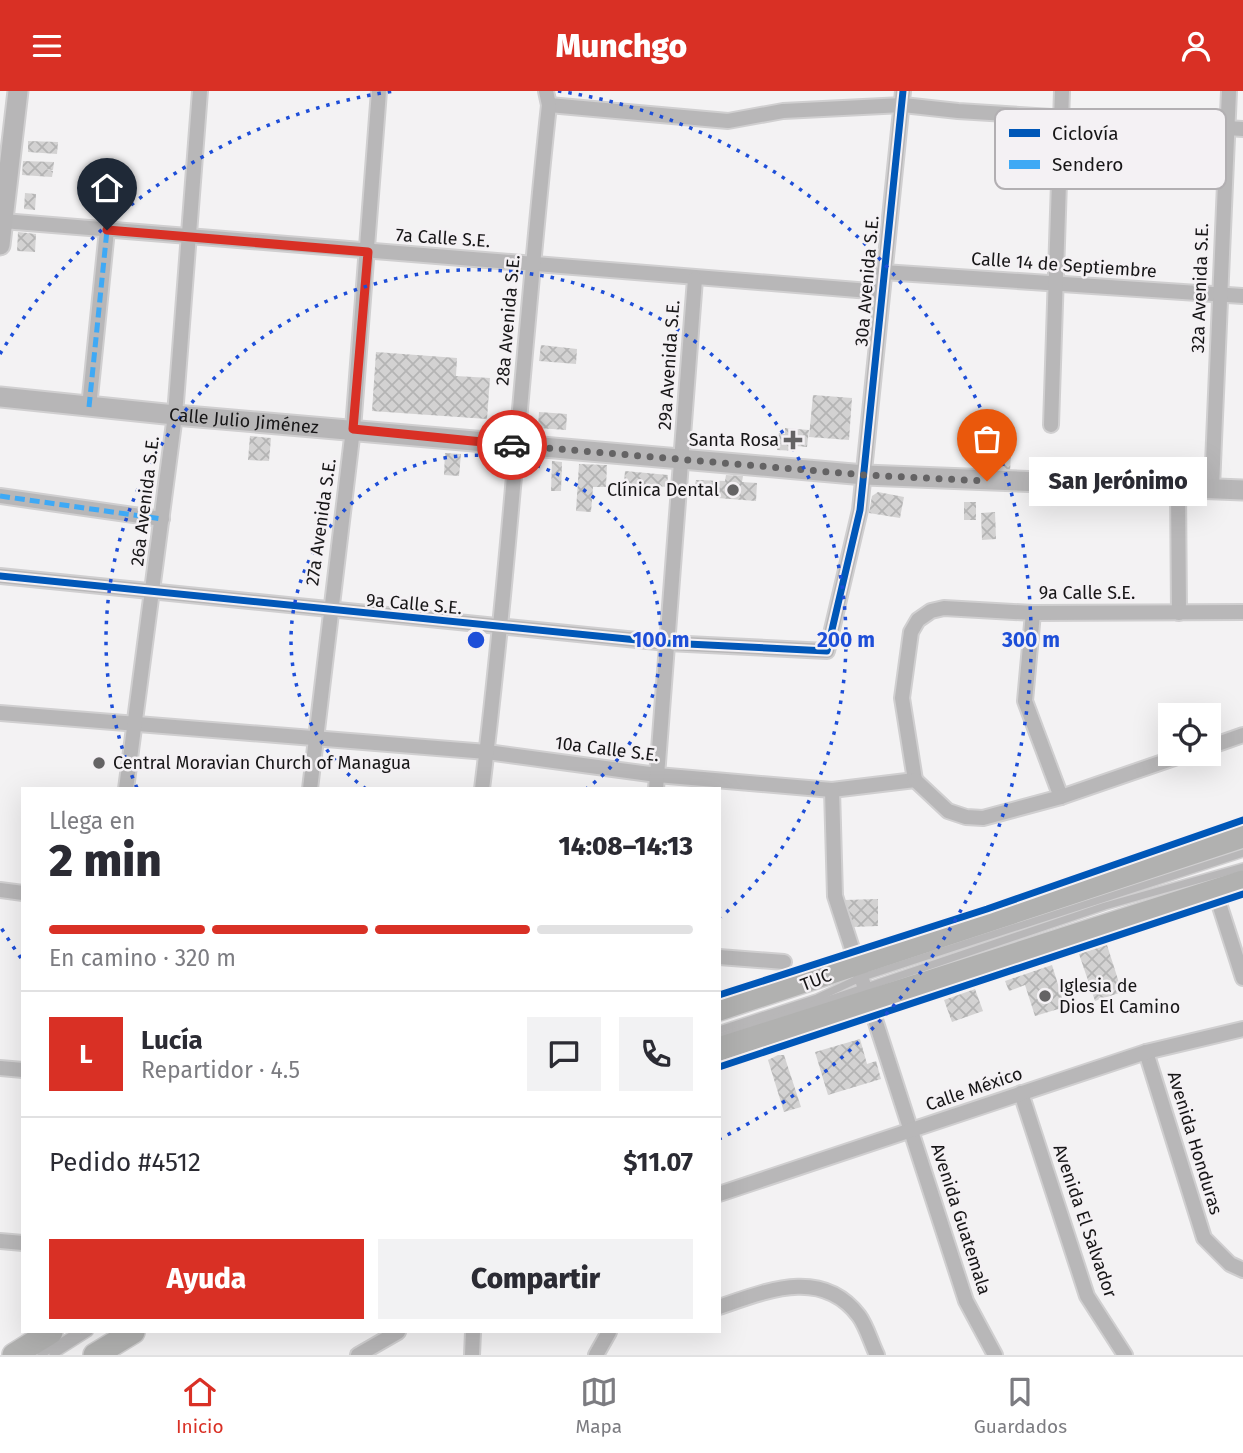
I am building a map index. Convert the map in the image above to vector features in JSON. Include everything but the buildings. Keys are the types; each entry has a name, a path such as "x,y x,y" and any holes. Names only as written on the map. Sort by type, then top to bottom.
{"main road":[{"path":"0,245 18,91"},
{"name":"Calle Julio Jiménez","path":"0,397 175,415 865,475 1243,490"},
{"path":"721,1048 862,983 1243,836"},
{"path":"721,1010 862,983 1215,891 1243,881"},
{"path":"14,1355 49,1333"},
{"path":"95,1355 131,1333"}],"street":[{"name":"26a Avenida S.E.","path":"125,787 175,415 200,91"},
{"name":"27a Avenida S.E.","path":"310,787 318,738 329,611 353,429 379,91"},
{"path":"1061,109 1062,91"},
{"name":"32a Avenida S.E.","path":"1226,147 1229,91"},
{"path":"547,98 728,121 783,111 903,98 1000,109"},
{"name":"28a Avenida S.E.","path":"482,787 501,628 547,98"},
{"name":"30a Avenida S.E.","path":"827,651 860,510 865,475 898,119 903,98"},
{"path":"1227,128 1243,129"},
{"path":"1051,425 1058,189"},
{"name":"32a Avenida S.E.","path":"1212,487 1224,189"},
{"name":"7a Calle S.E.","path":"3,221 881,292"},
{"path":"89,407 107,230"},
{"name":"Calle 14 de Septiembre","path":"883,272 1243,296"},
{"name":"29a Avenida S.E.","path":"656,782 695,279"},
{"path":"1178,487 1179,613"},
{"path":"0,496 162,519"},
{"name":"9a Calle S.E.","path":"0,576 501,628 667,643 827,651"},
{"name":"9a Calle S.E.","path":"915,780 902,698 911,632 918,620 931,611 943,608 1033,613 1243,613"},
{"path":"1033,613 1025,701 1061,797"},
{"name":"10a Calle S.E.","path":"0,713 487,752 656,782 832,790 915,780"},
{"path":"1221,743 1243,735"},
{"path":"915,780 948,811 966,817 983,818 1061,797 1158,764"},
{"path":"832,790 835,896 912,1131"},
{"path":"0,890 21,893"},
{"path":"1215,891 1243,978"},
{"path":"721,957 784,962"},
{"name":"Calle México","path":"721,1193 1146,1052 1243,1029"},
{"name":"Avenida Honduras","path":"1146,1052 1204,1238 1230,1264 1243,1270"},
{"path":"0,1067 21,1070"},
{"name":"Avenida El Salvador","path":"1021,1093 1087,1296 1125,1355"},
{"name":"Avenida Guatemala","path":"912,1131 967,1301 995,1355"},
{"path":"0,1241 21,1243"},
{"path":"721,1306 773,1289 807,1285 837,1294 859,1317 877,1355"},
{"path":"358,1355 396,1333"},
{"path":"472,1355 473,1333"},
{"path":"596,1355 608,1333"}],"lane":[{"name":"TUC","path":"721,1029 1243,853"},
{"name":"TUC","path":"721,1036 848,994 862,983 1105,906 1243,867"},
{"path":"41,1355 75,1333"},
{"path":"53,1355 87,1333"}],"marked path":[{"path":"89,407 107,230"},
{"path":"0,496 162,519"}],"cycle path":[{"path":"0,576 667,643 827,651 860,510 903,91"},
{"path":"721,994 987,909 1243,820"},
{"path":"721,1066 1243,894"}],"way so far":[{"path":"512,445 865,475 987,481"}],"place":[{"name":"Santa Rosa","path":"793,440"},
{"name":"San Jerónimo","path":"987,481"},
{"name":"Clínica Dental","path":"733,490"},
{"name":"Central Moravian Church of Managua","path":"99,763"},
{"name":"Iglesia de Dios El Camino","path":"1045,996"}],"route":[{"path":"107,230 368,252 353,429 512,445"}]}
